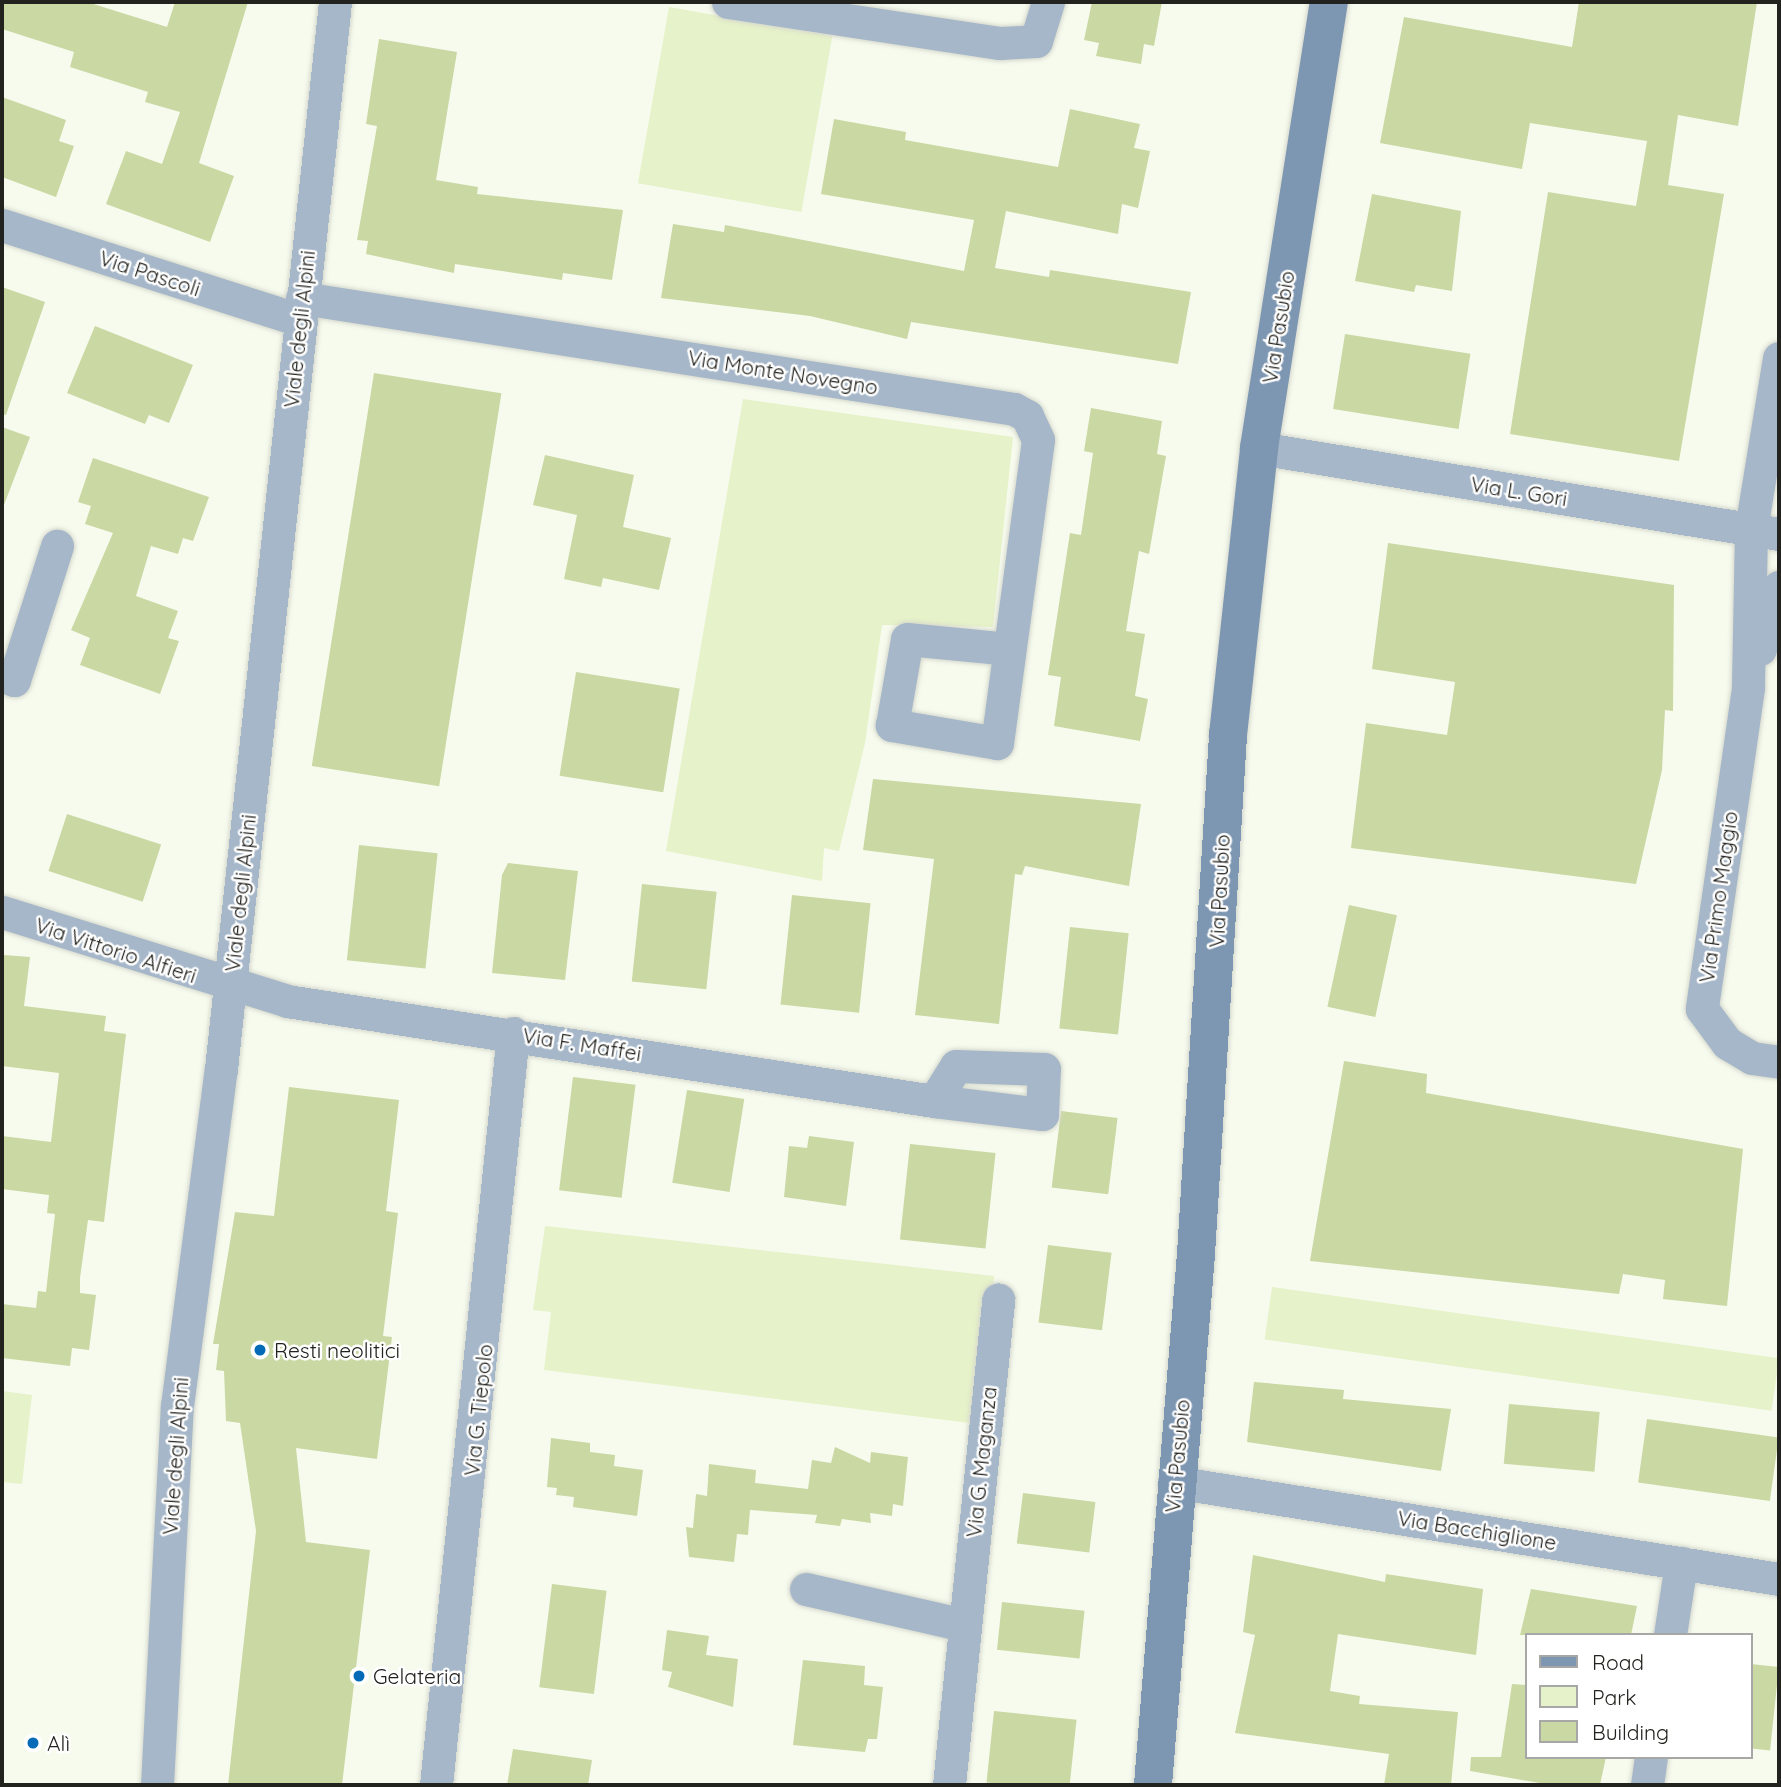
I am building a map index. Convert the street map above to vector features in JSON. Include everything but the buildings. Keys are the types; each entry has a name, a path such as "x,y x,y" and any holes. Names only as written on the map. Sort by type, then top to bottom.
{"street":[{"name":"Viale degli Alpini","path":"157,1785 177,1406 230,987 335,2"},
{"path":"728,2 1000,43 1036,41 1048,2"},
{"name":"Via Pasubio","path":"1153,1785 1174,1482 1196,1254 1228,734 1259,449 1329,2"},
{"name":"Via Pascoli","path":"2,225 301,309"},
{"name":"Via Monte Novegno","path":"301,309 1014,410 1027,416 1038,440 1009,649"},
{"name":"Via Primo Maggio","path":"1779,358 1765,532 1748,688 1702,1009 1727,1043 1752,1058 1779,1062"},
{"name":"Via L. Gori","path":"1259,449 1765,532"},
{"path":"2,675 14,680 57,546"},
{"name":"Via Primo Maggio","path":"1748,688 1779,587"},
{"name":"Via Vittorio Alfieri","path":"2,912 230,987"},
{"name":"Via F. Maffei","path":"230,987 934,1101"},
{"name":"Via G. Tiepolo","path":"436,1785 513,1033"},
{"name":"Via G. Maganza","path":"949,1785 998,1299"},
{"name":"Via Bacchiglione","path":"1174,1482 1779,1578"},
{"path":"1670,1633 1681,1563"},
{"path":"806,1589 964,1625"},
{"path":"1647,1785 1651,1759"}],"green space":[{"path":"669,7 832,36 801,212 638,183"},
{"path":"743,399 1013,437 993,627 882,625 865,743 839,851 824,848 822,881 666,851"},
{"path":"545,1226 994,1276 986,1425 544,1370 551,1312 533,1310"},
{"path":"1272,1287 1779,1358 1772,1411 1265,1339"},
{"path":"2,1391 32,1395 22,1484 2,1482"}],"place":[{"name":"Resti neolitici","path":"260,1350"},
{"name":"Gelateria","path":"359,1676"},
{"name":"Alì","path":"33,1743"}]}
